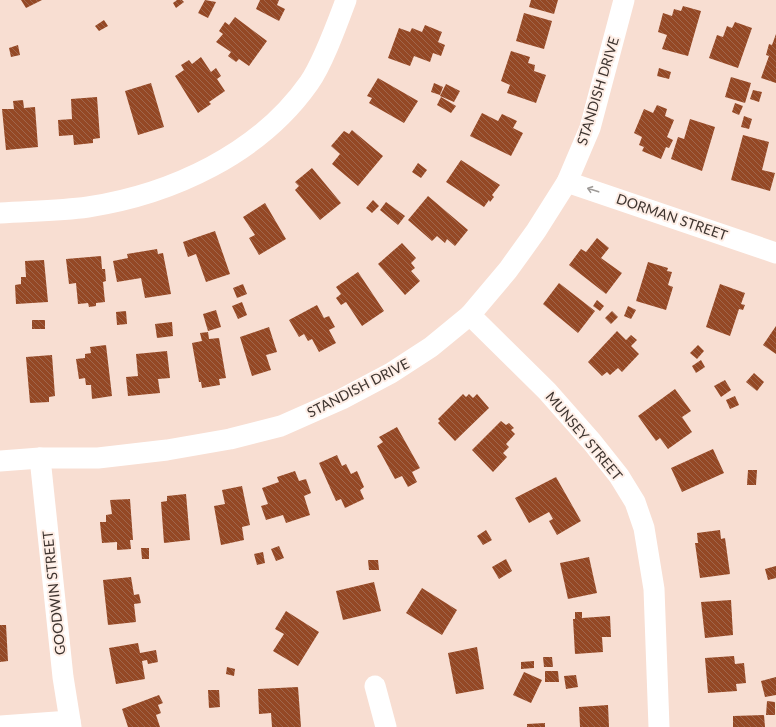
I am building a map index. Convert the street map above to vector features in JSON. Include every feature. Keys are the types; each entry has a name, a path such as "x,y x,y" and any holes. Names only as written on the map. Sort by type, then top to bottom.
{"street":[{"path":"0,213 86,207 120,201 194,176 240,150 280,117 309,82 328,45 346,0"},
{"name":"STANDISH DRIVE","path":"0,462 40,458 98,458 167,450 230,439 281,426 342,399 391,373 431,347 470,315 508,270 536,231 567,182 590,128 624,0"},
{"name":"DORMAN STREET","path":"567,182 776,252"},
{"name":"MUNSEY STREET","path":"470,315 547,391 592,442 619,476 635,502 644,528 654,589 659,727"},
{"name":"GOODWIN STREET","path":"40,458 62,669 70,724"},
{"path":"375,686 386,727"},
{"path":"0,726 70,724"}],"building":[{"path":"21,0 42,0 26,8"},
{"path":"177,0 182,0 184,2 176,8 173,3"},
{"path":"205,0 216,2 208,18 198,13"},
{"path":"260,0 279,0 277,5 285,9 279,21 256,9"},
{"path":"531,0 558,0 554,14 529,7"},
{"path":"683,6 701,11 688,56 662,49 667,35 658,32 663,13 672,16 674,9 681,11"},
{"path":"524,13 552,21 544,49 516,41"},
{"path":"235,17 267,41 249,66 239,59 236,62 228,56 231,52 216,42 223,34 219,31 225,22 229,25"},
{"path":"104,20 108,26 99,31 95,26"},
{"path":"735,22 752,28 738,68 709,58 717,35 723,37 727,26 732,28"},
{"path":"425,25 442,32 438,42 445,45 441,56 433,53 430,62 414,56 410,66 388,58 399,28 410,32 412,28 422,32"},
{"path":"776,34 776,83 761,78 769,56 766,55 769,44 772,45"},
{"path":"18,45 20,55 11,57 9,48"},
{"path":"511,51 530,57 528,63 535,65 534,71 546,75 536,103 507,93 510,85 501,81"},
{"path":"201,57 211,72 216,68 221,76 217,79 225,91 209,102 211,104 198,113 175,76 184,70 181,65 189,60 192,64"},
{"path":"659,68 671,72 669,79 657,76"},
{"path":"731,77 751,83 745,103 725,97"},
{"path":"378,78 418,101 404,123 369,103 372,98 367,96"},
{"path":"151,83 164,127 138,135 125,91"},
{"path":"434,83 443,87 440,95 431,92"},
{"path":"446,84 460,91 454,102 440,96"},
{"path":"753,90 762,92 759,102 750,99"},
{"path":"97,97 100,138 93,139 93,143 74,145 73,135 59,136 58,120 72,119 71,99"},
{"path":"441,97 456,106 451,113 437,105"},
{"path":"23,100 24,108 35,107 38,147 6,150 2,109 14,109 13,101"},
{"path":"735,103 743,106 739,115 732,112"},
{"path":"657,105 667,109 665,116 674,120 667,137 673,140 669,148 666,147 661,159 642,151 644,147 639,145 642,137 634,133 644,109 653,113"},
{"path":"482,113 498,121 502,114 517,121 513,128 523,133 511,156 470,136"},
{"path":"744,116 752,119 749,129 741,127"},
{"path":"690,119 715,127 702,171 671,159 678,137 684,139"},
{"path":"352,130 383,156 358,186 332,164 340,154 331,146 344,131 349,134"},
{"path":"743,135 769,142 762,170 775,173 770,191 731,180"},
{"path":"461,160 500,185 492,195 494,197 490,202 489,200 484,207 446,182"},
{"path":"418,163 427,170 421,178 412,172"},
{"path":"312,168 341,203 320,220 295,190 299,186 295,182"},
{"path":"428,196 468,230 455,246 447,239 445,243 437,236 432,241 408,220"},
{"path":"373,200 379,206 372,213 366,208"},
{"path":"386,202 405,216 398,225 380,210"},
{"path":"265,203 286,239 259,255 249,238 255,235 243,217"},
{"path":"215,231 230,274 206,282 196,254 188,257 183,242"},
{"path":"597,238 609,248 601,258 622,273 606,294 569,265 581,249 586,252"},
{"path":"402,243 416,258 411,263 415,268 411,271 420,281 405,295 378,264"},
{"path":"157,249 158,254 163,253 171,294 145,298 141,278 117,282 113,261 128,258 127,254"},
{"path":"101,256 102,269 105,269 106,281 103,282 105,302 96,303 96,306 89,307 88,303 78,304 76,283 69,284 66,259"},
{"path":"44,260 48,302 16,304 15,285 21,284 21,277 26,277 25,261"},
{"path":"648,262 668,268 667,271 672,272 668,285 673,287 666,310 636,301"},
{"path":"358,272 384,311 362,326 346,302 341,305 336,298 341,294 336,287"},
{"path":"559,283 595,311 578,333 543,304"},
{"path":"243,284 247,294 237,298 233,288"},
{"path":"720,284 745,293 741,304 745,305 743,310 739,309 730,336 706,327"},
{"path":"597,300 604,306 600,311 593,306"},
{"path":"242,302 247,315 238,319 232,306"},
{"path":"317,305 324,318 329,316 335,327 329,330 336,343 319,352 312,339 308,341 304,334 299,337 289,320"},
{"path":"628,306 636,310 631,319 624,316"},
{"path":"216,310 221,327 208,331 203,314"},
{"path":"126,311 127,324 117,325 116,312"},
{"path":"612,311 618,317 611,324 605,318"},
{"path":"32,320 45,320 45,329 32,329"},
{"path":"172,322 173,336 157,338 155,324"},
{"path":"776,326 776,354 763,345"},
{"path":"269,327 277,352 266,355 271,370 252,376 240,337"},
{"path":"617,331 626,340 631,335 637,340 631,346 639,354 622,372 618,368 610,375 607,372 602,376 588,362"},
{"path":"208,332 209,339 219,338 226,378 219,379 220,385 202,388 201,382 199,382 192,343 202,341 200,333"},
{"path":"106,345 112,396 92,399 91,385 86,385 85,378 79,379 76,359 85,358 85,354 91,353 90,347"},
{"path":"698,345 704,351 697,359 690,353"},
{"path":"167,351 170,378 158,379 160,393 128,396 126,377 138,376 136,354"},
{"path":"52,355 55,396 49,397 49,402 30,403 26,357"},
{"path":"701,360 705,367 696,373 692,366"},
{"path":"754,373 764,382 757,391 746,382"},
{"path":"725,380 731,390 721,397 714,386"},
{"path":"675,389 691,411 682,417 692,432 668,449 660,438 656,441 638,416"},
{"path":"463,394 466,397 469,394 473,398 477,394 489,408 455,441 438,423 440,421 438,419"},
{"path":"735,396 739,405 730,409 726,400"},
{"path":"501,421 506,425 509,423 514,428 511,430 515,434 506,444 509,447 503,453 507,457 493,472 472,450"},
{"path":"397,427 420,468 412,472 417,482 408,487 402,476 395,479 377,446 383,442 379,437"},
{"path":"713,449 724,473 682,492 671,468"},
{"path":"337,455 342,466 346,464 351,474 357,471 364,487 360,490 364,499 345,508 341,499 336,501 319,463"},
{"path":"748,470 757,470 756,485 747,485"},
{"path":"295,471 299,481 306,479 311,493 304,496 310,515 286,523 283,515 266,520 261,506 268,504 262,488 279,482 277,477"},
{"path":"556,477 581,521 557,535 549,521 553,519 549,512 529,523 515,498"},
{"path":"242,486 250,525 242,527 244,540 221,545 214,506 225,504 222,490"},
{"path":"186,494 190,540 164,543 161,502 167,501 167,496"},
{"path":"130,499 133,540 130,540 131,549 117,550 117,542 102,543 100,522 106,522 106,515 112,514 110,500"},
{"path":"486,530 492,540 483,545 477,536"},
{"path":"720,530 721,539 725,538 730,574 700,578 695,543 698,543 697,533"},
{"path":"279,546 284,558 276,561 271,549"},
{"path":"141,548 149,548 149,559 142,559"},
{"path":"263,552 265,563 257,565 254,554"},
{"path":"589,557 597,593 568,599 560,563"},
{"path":"506,559 512,571 499,579 492,567"},
{"path":"368,560 378,560 379,570 369,570"},
{"path":"776,566 776,578 768,580 765,569"},
{"path":"131,577 134,595 139,594 141,603 134,604 136,622 108,625 103,580"},
{"path":"374,582 381,611 343,620 336,591"},
{"path":"422,588 457,610 442,635 406,613"},
{"path":"731,600 733,635 705,638 701,602"},
{"path":"286,611 319,632 298,666 273,651 284,634 275,629"},
{"path":"575,612 582,612 582,618 610,616 611,637 602,637 603,652 575,654 573,619 575,619"},
{"path":"0,625 6,625 8,661 0,662"},
{"path":"138,643 140,653 156,650 158,662 148,664 147,660 142,661 145,679 116,684 109,648"},
{"path":"477,647 484,689 456,694 448,653"},
{"path":"734,656 735,664 744,663 746,683 736,684 737,691 708,693 705,658"},
{"path":"543,657 552,657 553,667 544,667"},
{"path":"534,661 534,668 521,669 521,662"},
{"path":"227,667 235,669 234,676 226,674"},
{"path":"545,671 558,671 559,682 545,682"},
{"path":"524,672 542,680 531,703 513,695"},
{"path":"576,675 578,687 566,689 564,676"},
{"path":"776,677 776,695 765,697 761,681"},
{"path":"298,687 301,727 272,727 271,713 259,714 258,689"},
{"path":"208,690 219,690 220,707 209,708"},
{"path":"159,695 163,703 158,705 161,713 156,715 160,727 128,727 122,709"},
{"path":"767,701 775,702 775,715 766,715"},
{"path":"608,705 609,727 580,727 579,707"},
{"path":"764,715 765,727 733,727 733,716"},
{"path":"545,723 545,727 527,727 527,724"}]}
